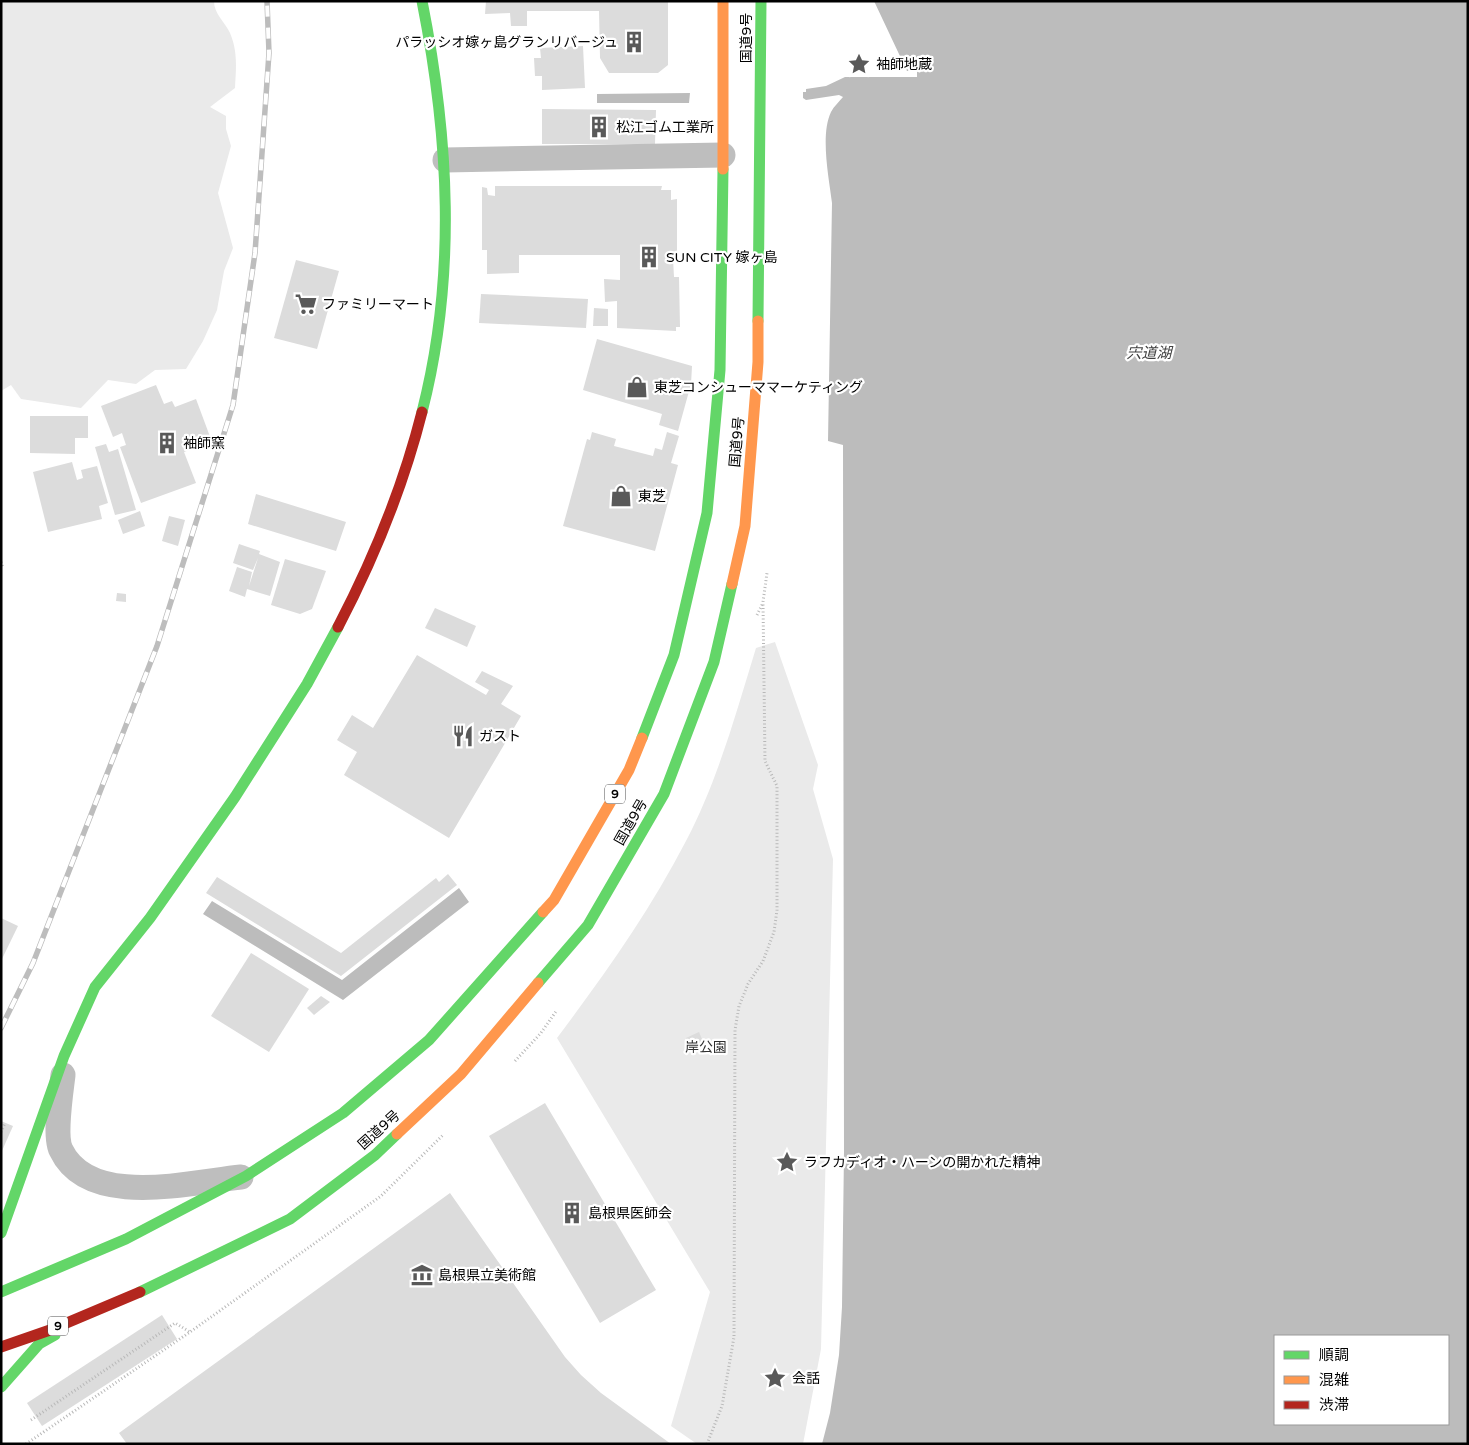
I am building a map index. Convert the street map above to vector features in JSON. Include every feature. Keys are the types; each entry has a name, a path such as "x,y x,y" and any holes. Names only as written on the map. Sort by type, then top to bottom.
{"main road":[{"path":"1,1233 67,1045 96,986 148,921 284,722 338,629 374,555 398,491 429,390 443,295 447,236 445,160 430,36 422,1"},
{"name":"国道9号","path":"1,1292 126,1239 246,1176 343,1113 429,1040 554,900 629,770 674,655 707,512 720,370 723,1"},
{"name":"国道9号","path":"1,1347 156,1285 290,1219 375,1156 461,1074 588,926 664,794 714,662 745,526 758,362 760,1"},
{"path":"1,1387 39,1344 113,1303"}],"street":[{"path":"445,160 723,155"},
{"path":"67,1045 58,1112 60,1150 75,1168 96,1182 129,1189 246,1176"}],"path":[{"path":"1,562 3,568"},
{"path":"708,1444 722,1406 734,1337 735,1030 739,1006 748,984 763,961 774,932 777,910 777,786 765,761 763,602 768,567"},
{"path":"31,1420 175,1323 190,1332"}],"green space":[{"path":"1,1 214,1 214,6 230,33 234,47 236,60 235,88 210,107 226,116 226,129 231,146 218,193 233,248 224,271 217,310 203,341 186,369 155,370 136,384 108,380 81,408 21,399 11,385 1,391"},
{"name":"岸公園","path":"775,642 818,765 813,789 833,859 821,1349 803,1444 697,1444 671,1426 710,1292 557,1038 626,942 672,867 708,794 734,722 756,648"}],"water":[{"name":"宍道湖","path":"874,1 1468,1 1468,1444 822,1444 830,1413 839,1355 842,1307 844,1152 843,445 828,441 832,203 827,169 826,132 831,112 843,97 839,95 806,100 803,98 803,92 806,92 806,89 826,86 845,77 917,77 917,70 907,71"},
{"path":"690,93 689,103 597,103 597,94"},
{"path":"459,888 469,902 343,1000 203,914 212,901 342,980"}],"building":[{"name":"パラッシオ嫁ヶ島グランリバージュ","path":"486,1 668,1 668,65 658,73 609,73 600,58 599,11 527,11 527,26 511,26 510,13 485,14"},
{"path":"583,46 585,88 542,90 542,76 535,76 534,58 541,58 540,48"},
{"name":"松江ゴム工業所","path":"542,109 656,110 655,144 542,144"},
{"name":"SUN CITY 嫁ヶ島","path":"495,186 662,186 661,190 671,190 671,200 677,199 677,259 673,259 674,277 679,277 680,327 676,327 676,331 617,328 617,301 605,302 604,279 620,280 620,255 519,255 519,273 487,274 487,250 482,250 482,187 487,188 488,195 495,196"},
{"name":"ファミリーマート","path":"296,260 339,271 317,349 274,338"},
{"path":"481,294 588,299 586,328 479,323"},
{"path":"594,308 608,309 608,326 593,326"},
{"name":"東芝コンシューママーケティング","path":"597,339 692,366 691,384 678,431 659,425 662,414 583,390"},
{"name":"袖師窯","path":"156,385 164,404 172,401 175,407 196,399 212,442 184,452 196,483 141,503 120,447 126,445 122,433 113,437 101,406"},
{"path":"30,416 88,416 88,438 75,438 75,454 30,453"},
{"name":"東芝","path":"592,432 616,439 614,446 653,456 655,448 662,450 667,432 679,436 671,463 678,465 655,551 563,526 587,439 590,440"},
{"path":"106,444 109,452 118,449 136,510 115,515 95,447"},
{"path":"72,462 77,480 83,478 81,470 97,466 108,503 99,506 102,519 48,532 33,472"},
{"path":"256,494 346,522 336,551 248,524"},
{"path":"140,511 145,526 123,534 118,520"},
{"path":"169,516 185,520 178,546 162,541"},
{"path":"239,544 260,551 259,554 280,562 270,596 247,589 245,597 229,591 237,567 252,572 249,586 258,558 253,570 233,563"},
{"path":"285,559 326,571 312,609 300,614 271,605"},
{"path":"117,593 126,594 126,602 116,601"},
{"path":"435,608 476,626 467,647 425,628"},
{"path":"417,655 486,695 489,690 475,682 482,671 513,686 501,704 521,716 449,838 344,775 357,752 337,740 352,715 373,728"},
{"path":"448,874 457,885 341,976 206,893 217,877 341,953 436,878 439,882"},
{"path":"1,918 18,926 1,961"},
{"path":"251,953 309,989 269,1052 211,1016"},
{"path":"321,996 330,1002 314,1015 307,1008"},
{"path":"699,1032 704,1044 691,1050 686,1038"},
{"name":"島根県医師会","path":"545,1103 656,1290 600,1323 489,1136"},
{"path":"1,1121 13,1126 1,1153"},
{"name":"島根県立美術館","path":"450,1193 565,1357 601,1393 671,1444 127,1444 119,1433"},
{"path":"162,1315 177,1339 42,1426 27,1403"}],"railway":[{"path":"1,1028 33,963 157,646 233,405 255,253 269,53 267,1"}],"traffic: fast":[{"path":"422,1 438,103 445,206 441,310 422,412"},
{"path":"758,321 761,1"},
{"path":"642,738 674,655 707,513 720,370 723,169"},
{"path":"538,983 588,925 664,794 714,662 732,584"},
{"path":"1,1233 64,1056 95,987 150,918 235,797 307,684 338,627"},
{"path":"1,1292 126,1239 246,1176 343,1113 429,1040 543,912"},
{"path":"140,1292 290,1219 375,1155 397,1134"},
{"path":"1,1387 39,1344 55,1335"}],"traffic: slow":[{"path":"723,1 723,169"},
{"path":"732,584 745,526 758,362 758,321"},
{"path":"543,912 554,900 629,770 642,738"},
{"path":"397,1134 461,1074 538,983"}],"traffic: jam":[{"path":"338,627 364,575 397,495 422,412"},
{"path":"1,1347 50,1330 140,1292"}],"place":[{"name":"パラッシオ嫁ヶ島グランリバージュ","path":"634,42"},
{"name":"袖師地蔵","path":"859,64"},
{"name":"松江ゴム工業所","path":"599,127"},
{"name":"SUN CITY 嫁ヶ島","path":"649,257"},
{"name":"ファミリーマート","path":"306,304"},
{"name":"東芝コンシューママーケティング","path":"637,387"},
{"name":"袖師窯","path":"167,443"},
{"name":"東芝","path":"621,496"},
{"name":"ガスト","path":"463,736"},
{"name":"ラフカディオ・ハーンの開かれた精神","path":"787,1162"},
{"name":"島根県医師会","path":"572,1213"},
{"name":"島根県立美術館","path":"422,1275"},
{"name":"会話","path":"775,1378"}]}
